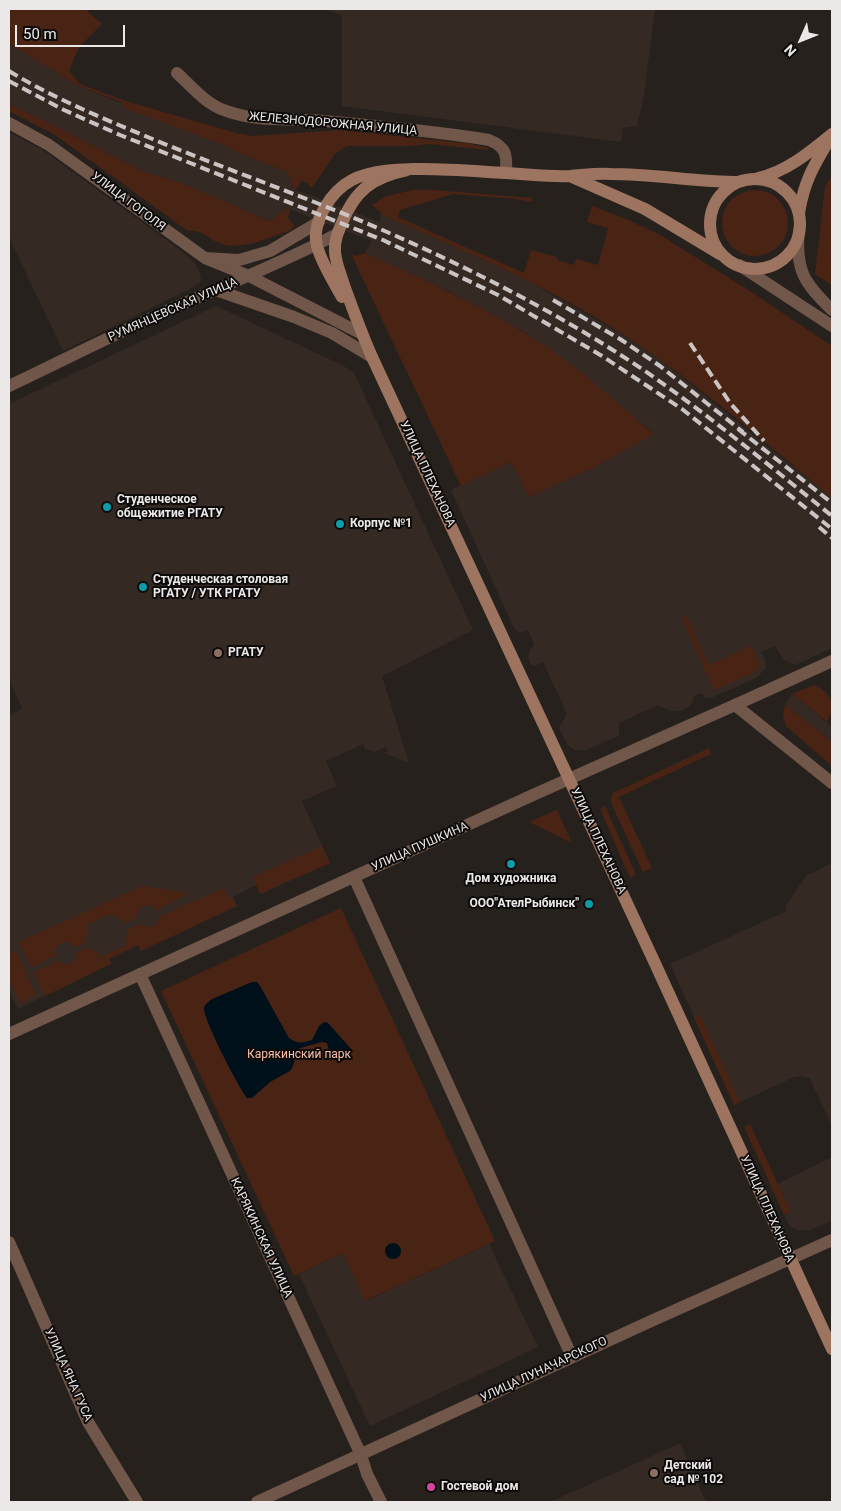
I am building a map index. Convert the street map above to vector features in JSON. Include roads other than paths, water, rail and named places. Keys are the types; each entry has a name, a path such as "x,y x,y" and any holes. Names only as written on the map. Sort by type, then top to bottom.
{"main road":[{"path":"570,176 645,209 738,265 758,268 777,263 795,244 799,230 799,214 803,192 809,175 832,134"},
{"path":"317,245 316,232 319,222 332,197 338,190 353,180 374,172 439,170 570,176 611,174 697,181 739,182 756,179 780,170 804,156 832,134"},
{"path":"337,234 348,209 359,193 384,176 407,170"},
{"path":"756,179 770,181 784,189 794,200 799,214"},
{"path":"725,257 717,247 712,236 710,224 712,212 716,201 724,191 739,182"},
{"name":"УЛИЦА ПЛЕХАНОВА","path":"337,234 335,252 337,264 372,357 677,1011 832,1349"},
{"name":"УЛИЦА ПЛЕХАНОВА","path":"317,245 326,267 362,334"}],"street":[{"name":"ЖЕЛЕЗНОДОРОЖНАЯ УЛИЦА","path":"177,73 210,103 220,109 248,117 275,121 321,121 489,140 497,143 505,152 507,159 506,173"},
{"name":"УЛИЦА ГОГОЛЯ","path":"9,123 49,145 205,258 249,276 362,334"},
{"name":"РУМЯНЦЕВСКАЯ УЛИЦА","path":"205,258 238,260 270,252 319,222"},
{"path":"799,230 797,249 801,272 812,289 832,310"},
{"name":"РУМЯНЦЕВСКАЯ УЛИЦА","path":"9,386 317,245 337,234"},
{"path":"738,265 832,326"},
{"path":"216,290 294,317 332,333 372,357"},
{"name":"УЛИЦА ПУШКИНА","path":"9,1034 832,661"},
{"path":"735,705 832,783"},
{"path":"354,877 572,1357"},
{"name":"КАРЯКИНСКАЯ УЛИЦА","path":"140,974 361,1455 366,1474 381,1502"},
{"name":"УЛИЦА ЛУНАЧАРСКОГО","path":"257,1502 832,1240"},
{"name":"УЛИЦА ЯНА ГУСА","path":"9,1242 88,1422 137,1502"}],"water":[{"path":"252,982 257,982 260,986 289,1038 300,1042 312,1040 319,1026 324,1022 328,1023 352,1050 349,1057 345,1060 337,1061 330,1054 327,1043 322,1042 300,1048 290,1071 270,1082 252,1098 247,1098 215,1039 204,1008 212,999"},
{"path":"390,1243 396,1243 401,1248 399,1257 390,1259 385,1254 385,1248"}],"railway":[{"path":"9,71 60,99 96,115 179,150 328,207 387,232 519,296 615,351 645,371 717,424 832,516"},
{"path":"9,81 64,110 120,135 383,240 498,295 602,356 682,409 832,529"},
{"path":"553,300 620,339 660,366 743,432"},
{"path":"690,343 730,403 764,441"},
{"path":"738,429 832,503"},
{"path":"819,527 832,538"}],"place":[{"name":"Студенческое общежитие РГАТУ","path":"107,507"},
{"name":"Корпус №1","path":"340,524"},
{"name":"Студенческая столовая РГАТУ / УТК РГАТУ","path":"143,587"},
{"name":"РГАТУ","path":"218,653"},
{"name":"Дом художника","path":"511,864"},
{"name":"ООО\"АтелРыбинск\"","path":"589,904"},
{"name":"Детский сад № 102","path":"654,1473"},
{"name":"Гостевой дом","path":"431,1487"}],"park label":[{"name":"Карякинский парк","path":"299,1055"}]}
